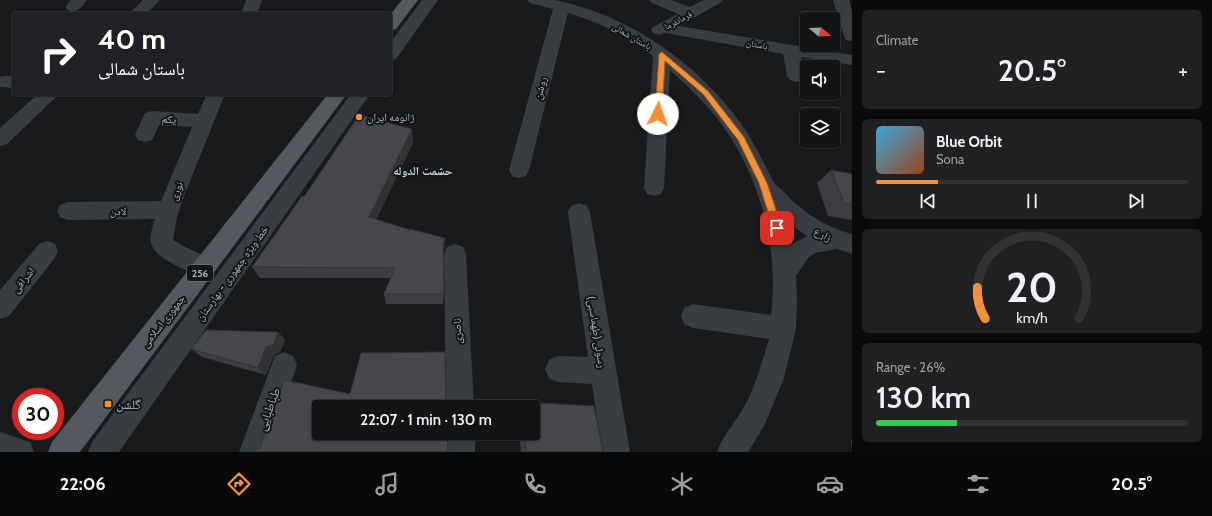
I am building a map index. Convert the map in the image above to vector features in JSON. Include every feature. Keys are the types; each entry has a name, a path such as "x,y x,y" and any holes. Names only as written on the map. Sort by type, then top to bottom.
{"main road":[{"path":"392,23 410,0"},
{"name":"جمهوری اسلامی","path":"62,452 336,96"}],"street":[{"path":"139,12 152,0"},
{"path":"249,12 254,0"},
{"path":"392,52 430,0"},
{"name":"باستان شمالی","path":"535,0 571,6 642,40 662,54 705,93 724,115 741,139 763,183"},
{"path":"657,0 690,13"},
{"name":"فرمانفرما","path":"642,40 715,0"},
{"path":"842,0 852,36"},
{"name":"روشن","path":"519,170 571,6"},
{"name":"باستان","path":"663,28 852,60"},
{"path":"791,50 796,76"},
{"path":"654,188 662,54"},
{"path":"0,139 47,96"},
{"name":"نوری","path":"205,266 166,249 161,242 161,236 168,210 215,96"},
{"name":"خط ویژه جمهوری - بهارستان","path":"102,452 361,96"},
{"name":"یکم","path":"145,135 152,118 205,121"},
{"path":"731,452 757,413 780,349 786,304 785,272 780,242 773,212 763,183"},
{"name":"زارع","path":"763,183 780,203 796,218 844,242"},
{"name":"لادن","path":"68,211 168,210"},
{"name":"رسولی (طهماسبی)","path":"579,212 616,452"},
{"name":"زارع","path":"785,272 798,253 805,246 813,243 844,242"},
{"name":"اشرافی","path":"0,308 46,251"},
{"name":"ناصری","path":"455,254 460,400"},
{"path":"693,316 783,329"},
{"name":"طباطبایی","path":"253,452 284,365"},
{"path":"558,369 603,371"},
{"path":"461,440 461,452"},
{"path":"0,446 20,452"}],"building":[{"path":"359,115 412,129 369,217 410,230 445,238 443,243 444,294 384,294 395,268 252,267 302,196 304,197"},
{"path":"831,170 852,174 852,205 844,203"},
{"path":"206,330 278,332 274,344 266,347 258,368 191,349"},
{"path":"445,352 446,400 312,400 312,440 447,440 448,452 253,452 254,449 260,448 284,380 350,394 361,353"},
{"path":"540,403 594,406 603,452 526,452 525,440 540,440"}],"place":[{"name":"ژانومه ایران","path":"359,117"},
{"name":"گلشن","path":"108,404"}],"district":[{"name":"حشمت الدوله","path":"423,170"}],"route":[{"path":"658,114 662,54 705,93 724,115 741,139 763,183 777,228"}]}
